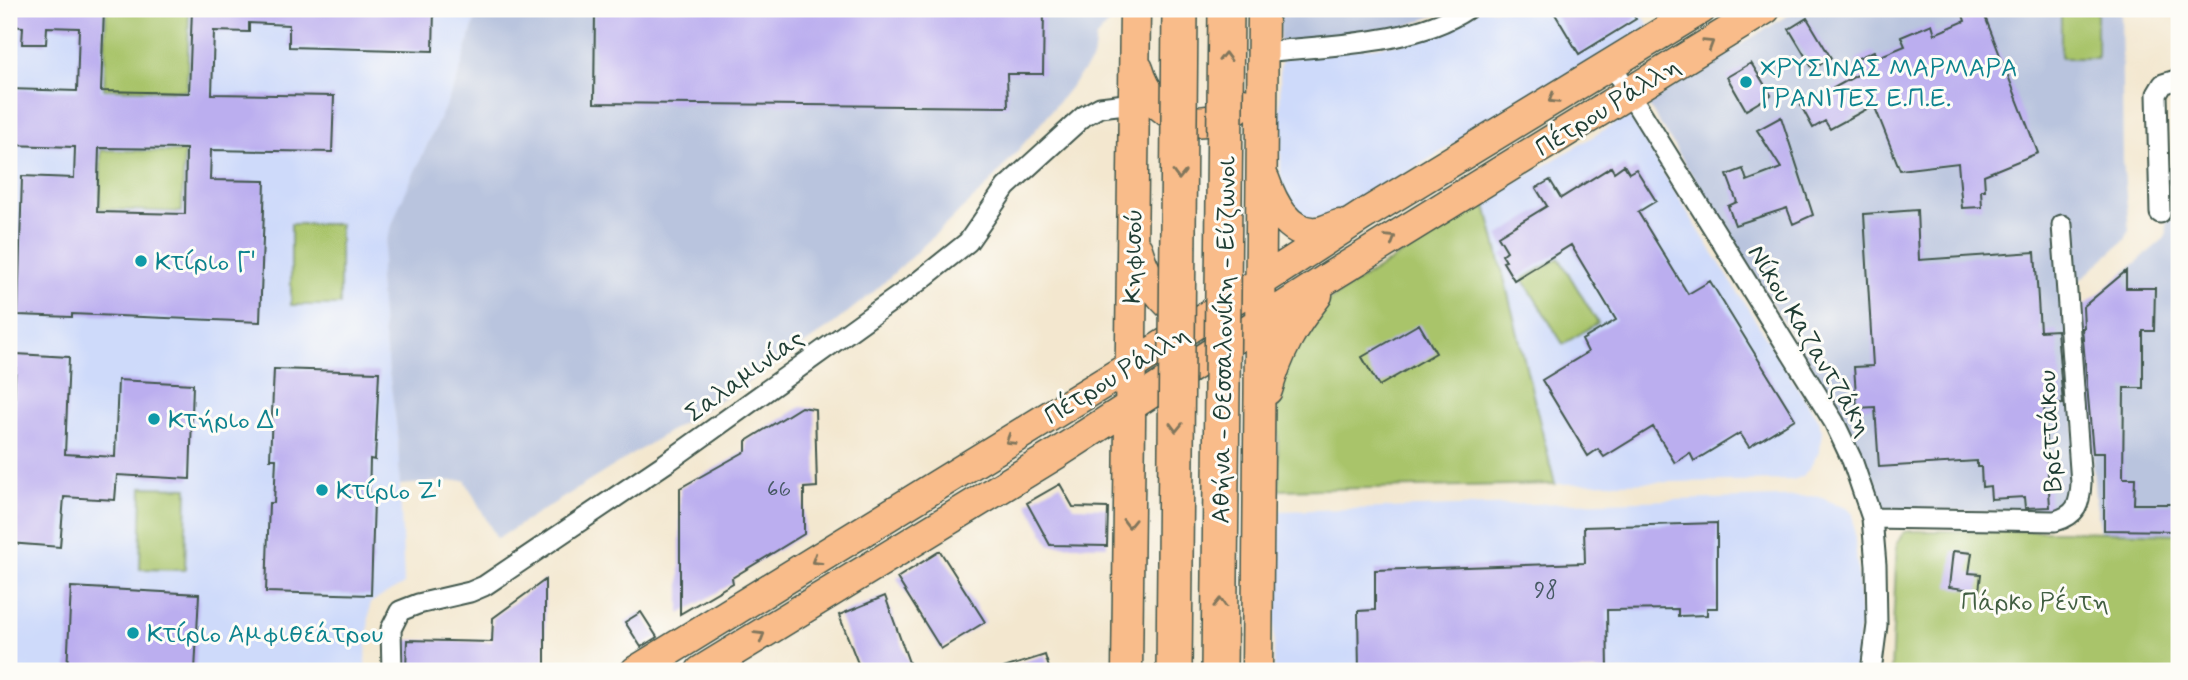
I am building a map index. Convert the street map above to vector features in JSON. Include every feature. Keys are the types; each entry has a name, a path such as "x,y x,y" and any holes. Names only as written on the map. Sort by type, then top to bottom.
{"highway":[{"name":"Αθήνα - Θεσσαλονίκη - Εύζωνοι","path":"1174,671 1180,9"},
{"name":"Αθήνα - Θεσσαλονίκη - Εύζωνοι","path":"1219,671 1226,9"}],"main road":[{"name":"Κηφισού","path":"1127,671 1135,9"},
{"path":"1256,671 1263,9"},
{"name":"Πέτρου Ράλλη","path":"636,671 1131,366 1362,216 1701,9"},
{"name":"Πέτρου Ράλλη","path":"701,671 1056,454 1333,275 1765,9"},
{"path":"1135,59 1142,84 1156,104 1177,118 1202,122 1227,115 1247,100 1259,77 1263,52"},
{"path":"1261,159 1264,181 1271,197 1282,215 1297,228 1319,232 1362,216"},
{"path":"1132,233 1141,263 1155,289 1174,310 1195,324 1235,330 1260,323"},
{"path":"1259,417 1275,363 1288,335 1333,275"},
{"path":"1131,366 1183,372 1216,390 1226,401 1251,450 1258,475 1259,502"},
{"path":"1056,454 1086,444 1099,447 1114,454 1129,473"}],"street":[{"path":"1263,52 1400,35 1442,23 1467,9"},
{"name":"Νίκου Καζαντζάκη","path":"1611,64 1834,422 1852,460 1872,518 1877,625 1871,671"},
{"path":"2161,213 2157,94 2163,84 2179,79"},
{"name":"Σαλαμινίας","path":"392,671 391,629 400,611 484,586 655,470 918,282 968,242 1006,187 1084,116 1100,107 1134,103"},
{"name":"Βρεττάκου","path":"1872,518 2055,521 2065,518 2077,508 2081,483 2062,225"}],"shaded area":[{"path":"9,9 481,9 475,20 457,81 399,207 387,240 379,278 383,329 398,436 404,584 370,603 365,671 9,671"},
{"path":"481,9 1121,11 1096,37 1093,59 987,186 877,289 772,367 497,539 465,480 400,485 398,436 383,329 379,278 387,240 399,206 457,81 475,20"},
{"path":"1280,9 1452,9 1402,28 1279,45"},
{"path":"1478,9 1639,9 1650,27 1329,219 1301,217 1281,189 1282,59 1418,41 1451,28"},
{"path":"1798,9 2121,9 2123,160 2129,231 2125,240 2071,288 2077,495 2058,513 1879,509 1862,457 1843,417 1647,103"},
{"path":"1629,115 1818,420 1822,430 1820,450 1801,477 1793,480 1555,484 1485,201"},
{"path":"2179,204 2179,534 2101,532 2095,498 2083,308 2165,238 2165,205"},
{"path":"1817,496 1848,509 1853,514 1861,614 1855,671 1274,671 1274,515 1278,511"}],"green space":[{"path":"2061,9 2097,9 2097,58 2061,58"},
{"path":"106,10 189,12 187,91 104,89"},
{"path":"101,150 184,152 182,212 100,209"},
{"path":"1485,201 1555,484 1279,490 1277,397 1288,358 1318,307"},
{"path":"291,224 340,224 340,305 291,305"},
{"path":"1559,258 1598,323 1563,344 1523,279"},
{"path":"142,487 187,488 185,570 140,569"},
{"name":"Πάρκο Ρέντη","path":"1904,532 2179,534 2179,671 1891,671 1897,543"}],"building":[{"path":"9,9 104,9 101,91 189,93 192,9 434,9 433,51 289,47 289,25 249,23 249,32 214,31 212,94 334,96 332,152 211,150 210,180 265,181 260,322 72,314 72,317 18,315 22,176 74,178 75,147 9,145 9,89 77,91 79,28 47,27 46,44 22,44 23,27 9,26","holes":["99,148 186,149 185,214 97,212"]},
{"path":"595,9 1044,9 1043,74 1007,74 1008,107 594,103"},
{"path":"1552,9 1629,9 1636,19 1579,54"},
{"path":"1982,9 2038,153 1984,175 1982,207 1962,208 1958,163 1900,170 1874,105 1830,129 1825,121 1813,128 1801,106 1861,73 1856,59 1874,51 1876,58 1905,46 1901,37 1932,24 1935,34 1965,21 1963,15"},
{"path":"1807,18 1831,58 1813,69 1789,29"},
{"name":"ΧΡΥΣΙΝΑΣ ΜΑΡΜΑΡΑ ΓΡΑΝΙΤΕΣ Ε.Π.Ε.","path":"1751,63 1771,95 1746,110 1727,77"},
{"path":"1781,117 1813,215 1793,224 1787,208 1735,225 1728,206 1737,202 1727,175 1743,169 1747,181 1781,168 1757,130"},
{"path":"1624,165 1629,173 1636,169 1656,201 1638,212 1688,294 1710,281 1795,419 1749,447 1740,433 1694,461 1690,453 1675,463 1653,427 1604,457 1598,449 1588,456 1542,380 1588,352 1582,340 1616,320 1571,245 1514,280 1503,262 1506,261 1502,255 1507,251 1498,236 1547,206 1536,188 1550,180 1561,198 1611,167 1614,172"},
{"path":"1917,210 1919,260 2035,252 2040,331 2057,330 2063,404 2044,405 2050,507 2025,508 2024,497 1991,499 1990,486 1982,487 1981,467 1977,467 1977,461 1879,467 1875,407 1857,408 1854,367 1873,366 1864,214"},
{"path":"2126,271 2126,288 2155,288 2154,331 2143,331 2143,388 2124,388 2123,478 2135,478 2134,504 2179,504 2179,531 2104,530 2104,453 2093,453 2082,328 2083,307"},
{"path":"1419,324 1436,353 1379,386 1362,357"},
{"name":"Κτήριο Δ'","path":"16,354 69,357 65,454 115,457 118,380 193,384 190,479 117,475 115,500 64,497 60,547 9,543"},
{"name":"Κτίριο Ζ'","path":"274,369 379,372 375,460 370,459 369,500 374,500 371,595 266,592 269,503 274,503 276,459 270,459"},
{"path":"801,407 815,409 817,487 804,488 804,534 732,578 733,583 680,614 680,488 746,451 746,441"},
{"path":"1060,484 1073,507 1108,508 1107,546 1050,545 1027,503"},
{"path":"1717,523 1717,608 1707,608 1707,615 1678,616 1678,609 1607,610 1608,671 1359,671 1358,611 1375,610 1375,570 1585,563 1584,527"},
{"path":"940,551 985,622 941,649 897,578"},
{"path":"1953,551 1972,553 1969,573 1981,574 1979,591 1949,587"},
{"path":"545,580 545,671 406,671 407,640 492,642 493,618"},
{"name":"Κτίριο Αμφιθεάτρου","path":"71,587 199,594 195,671 67,671"},
{"path":"885,596 912,671 861,671 839,615"},
{"path":"641,612 657,637 641,647 625,622"},
{"path":"1045,655 1050,671 1005,671 1004,668"}],"place":[{"name":"ΧΡΥΣΙΝΑΣ ΜΑΡΜΑΡΑ ΓΡΑΝΙΤΕΣ Ε.Π.Ε.","path":"1746,82"},
{"name":"Κτίριο Γ'","path":"141,261"},
{"name":"Κτήριο Δ'","path":"154,419"},
{"name":"Κτίριο Ζ'","path":"322,490"},
{"name":"Κτίριο Αμφιθεάτρου","path":"133,633"}]}
